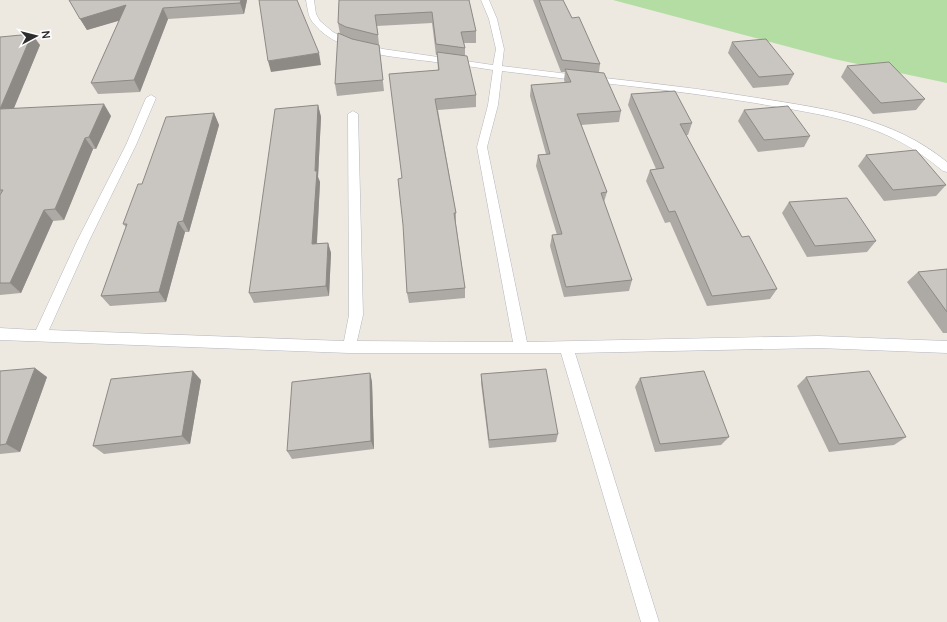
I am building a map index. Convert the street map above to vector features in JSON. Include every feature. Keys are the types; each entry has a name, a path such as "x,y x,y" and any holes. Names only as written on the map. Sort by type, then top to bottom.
{"lane":[{"path":"310,0 312,15 320,26 343,41 372,50 498,68 673,88 800,107 857,120 892,132 918,144 947,168"},
{"path":"485,0 493,18 500,49 493,105 482,147 521,348"},
{"path":"40,336 83,241 131,145 151,98"},
{"path":"350,348 356,315 353,114"},
{"path":"0,334 350,348 521,348 818,342 947,348"},
{"path":"566,347 650,622"}],"green space":[{"path":"613,0 947,0 947,83 834,59"}],"building":[{"path":"69,0 241,0 240,3 163,8 134,80 91,83 126,5 80,19"},
{"path":"259,0 297,0 319,53 268,61"},
{"path":"339,0 469,0 476,31 461,32 465,48 436,44 432,12 375,15 378,35 346,27 338,23"},
{"path":"539,0 563,0 572,18 579,17 600,64 562,60"},
{"path":"338,33 352,39 379,45 383,80 335,84"},
{"path":"32,34 0,109 0,37"},
{"path":"766,39 794,74 759,77 732,42"},
{"path":"437,52 467,56 476,95 435,99 456,213 454,213 465,288 407,293 403,225 398,179 402,178 389,74 439,70"},
{"path":"889,62 925,99 881,103 847,66"},
{"path":"565,69 604,73 621,111 577,114 607,192 601,193 632,280 566,287 552,235 562,234 538,155 550,154 531,85 571,82"},
{"path":"675,91 692,123 680,124 742,237 749,236 777,289 712,296 675,211 669,212 650,170 664,168 631,94"},
{"path":"104,104 89,137 85,138 55,209 44,210 10,283 0,283 0,195 3,190 0,190 0,109"},
{"path":"318,105 315,171 317,171 312,244 328,243 326,286 249,293 275,109"},
{"path":"788,106 810,136 764,140 744,110"},
{"path":"214,113 183,221 178,222 159,292 101,296 127,224 123,224 138,184 142,184 166,117"},
{"path":"916,150 946,185 893,190 866,155"},
{"path":"847,198 876,241 815,246 789,202"},
{"path":"947,269 947,312 918,272"},
{"path":"35,368 6,444 0,445 0,371"},
{"path":"546,369 558,434 489,440 481,374"},
{"path":"193,371 182,436 93,446 111,379"},
{"path":"704,371 729,437 660,444 640,378"},
{"path":"869,371 906,437 839,444 806,377"},
{"path":"370,373 371,441 287,451 292,382"}]}
